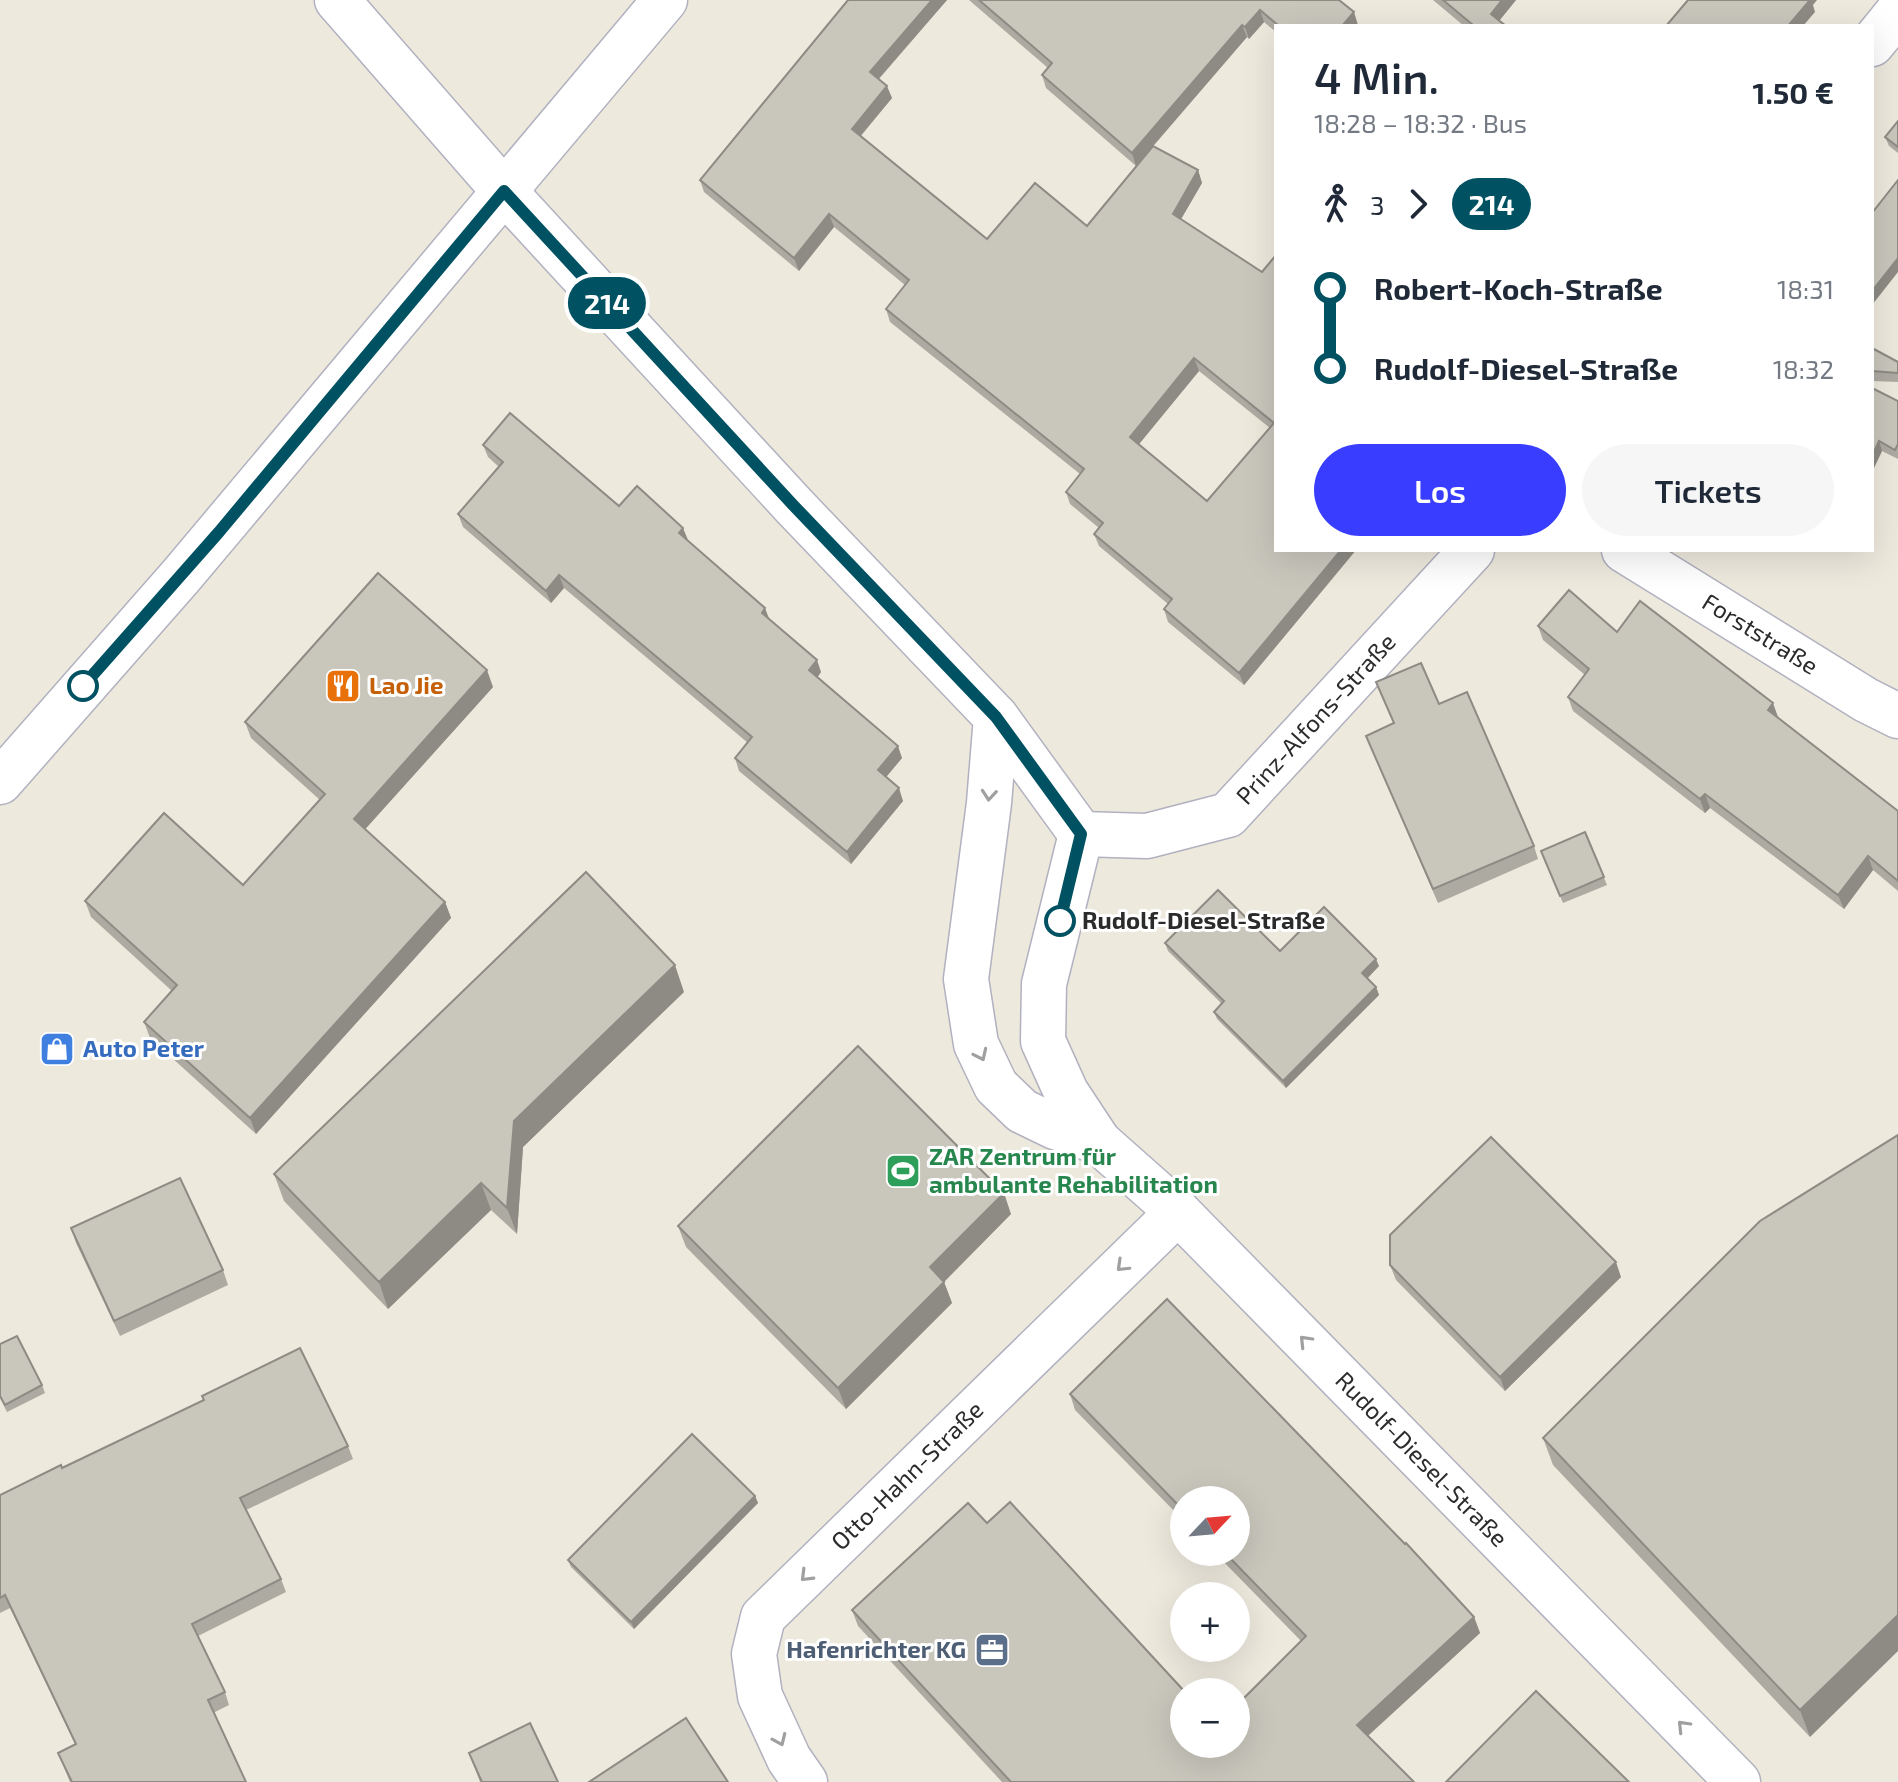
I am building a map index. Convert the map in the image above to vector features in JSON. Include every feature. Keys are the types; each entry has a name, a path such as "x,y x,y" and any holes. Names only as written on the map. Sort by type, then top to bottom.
{"street":[{"path":"337,0 504,191 794,506 996,717 1081,834"},
{"path":"0,782 191,565 665,0"},
{"path":"1874,42 1898,12"},
{"name":"Prinz-Alfons-Straße","path":"1081,834 1147,836 1228,815 1470,552"},
{"name":"Forststraße","path":"1627,552 1866,700 1898,716"},
{"name":"Rudolf-Diesel-Straße","path":"996,717 966,979 976,1044 996,1086 1022,1111 1055,1127 1099,1142"},
{"name":"Rudolf-Diesel-Straße","path":"1081,834 1044,984 1043,1041 1066,1092 1099,1142 1178,1212 1738,1782"},
{"name":"Otto-Hahn-Straße","path":"805,1782 789,1759 760,1696 754,1654 763,1617 1178,1212"}],"building":[{"path":"848,0 932,0 870,72 887,86 852,129 987,239 1035,183 1087,226 1153,146 1198,170 1173,214 1262,272 1274,257 1274,423 1274,552 1339,552 1239,673 1164,609 1172,599 1094,534 1103,523 1066,492 1084,469 886,309 909,280 829,214 794,258 700,180","holes":["1194,358 1274,423 1207,501 1130,437"]},
{"path":"979,0 1339,0 1354,12 1344,24 1277,24 1260,10 1245,27 1242,25 1132,153 1042,75 1052,63"},
{"path":"1443,0 1502,0 1491,14 1504,24 1472,24"},
{"path":"1688,0 1810,0 1790,24 1668,24"},
{"path":"1898,121 1898,147 1885,137"},
{"path":"1898,180 1898,258 1874,288 1874,210"},
{"path":"1874,349 1898,362 1898,373 1874,371"},
{"path":"1874,389 1898,401 1898,444 1895,450 1879,441 1874,452"},
{"path":"510,413 619,506 637,486 683,528 679,533 765,608 762,613 817,660 809,670 898,746 878,770 899,788 847,852 735,758 752,737 559,575 546,591 458,514 503,462 483,445"},
{"path":"378,573 487,670 354,819 445,902 250,1118 144,1022 177,985 85,901 164,813 243,885 325,794 245,722"},
{"path":"1569,590 1617,632 1640,601 1773,703 1768,710 1898,811 1898,881 1868,856 1838,895 1705,794 1700,799 1568,697 1589,669 1538,626"},
{"path":"1421,663 1439,704 1467,692 1534,846 1433,889 1366,736 1394,723 1376,682"},
{"path":"1585,832 1604,877 1560,896 1541,851"},
{"path":"586,872 675,965 514,1121 507,1208 481,1183 379,1282 274,1174"},
{"path":"1218,890 1280,951 1324,907 1376,959 1362,973 1376,987 1283,1081 1214,1012 1224,1001 1165,943"},
{"path":"858,1046 1004,1193 930,1267 944,1282 838,1388 678,1226"},
{"path":"1898,1135 1898,1615 1800,1710 1543,1438 1760,1221"},
{"path":"1491,1137 1616,1262 1500,1377 1390,1265 1390,1235"},
{"path":"180,1178 223,1270 114,1321 71,1228"},
{"path":"1167,1299 1406,1543 1474,1617 1357,1725 1414,1782 1011,1782 852,1610 968,1503 987,1523 1010,1502 1172,1678 1170,1758 1250,1758 1250,1692 1306,1636 1238,1566 1250,1566 1250,1486 1170,1486 1170,1497 1070,1394"},
{"path":"17,1336 42,1385 5,1405 0,1396 0,1344"},
{"path":"300,1348 348,1446 240,1498 281,1579 192,1624 225,1692 208,1700 246,1782 72,1782 58,1753 76,1744 5,1595 0,1598 0,1495 204,1400 202,1396"},
{"path":"692,1434 755,1496 631,1622 568,1560"},
{"path":"1536,1691 1629,1782 1446,1782"},
{"path":"686,1718 728,1782 589,1782"},
{"path":"530,1723 558,1782 482,1782 469,1753"}],"bus line":[{"name":"214","path":"83,686 219,532 504,191 794,506 996,717 1081,834 1060,921"}],"place":[{"name":"Lao Jie","path":"343,686"},
{"name":"Rudolf-Diesel-Straße","path":"1060,921"},
{"name":"Auto Peter","path":"57,1049"},
{"name":"ZAR Zentrum für ambulante Rehabilitation","path":"903,1171"},
{"name":"Hafenrichter KG","path":"992,1650"}]}
